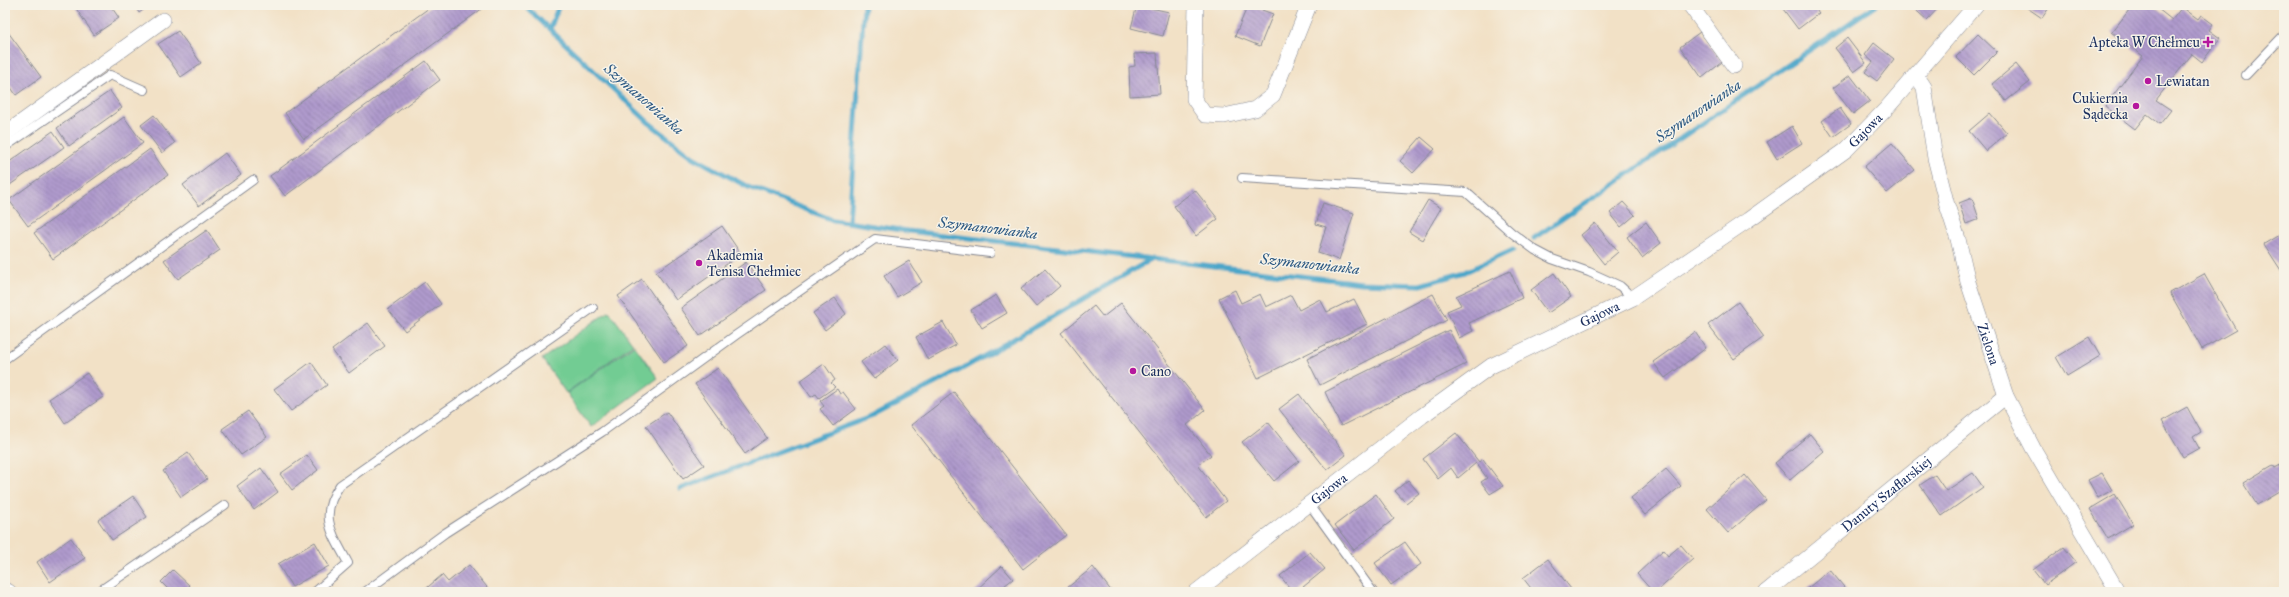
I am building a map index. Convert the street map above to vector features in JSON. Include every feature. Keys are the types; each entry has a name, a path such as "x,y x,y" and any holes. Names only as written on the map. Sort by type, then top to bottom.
{"street":[{"path":"1196,5 1194,99 1205,115 1224,116 1255,109 1273,95 1309,5"},
{"path":"1690,5 1734,66"},
{"name":"Gajowa","path":"1198,591 1490,366 1633,298 1748,220 1846,150 1916,75 1976,5"},
{"path":"5,134 163,20"},
{"name":"Zielona","path":"1916,75 1924,87 1935,158 1947,205 1958,239 1968,282 2006,396 2033,448 2118,592"},
{"name":"Danuty Szaflarskiej","path":"1766,592 2006,396"},
{"path":"5,590 9,592"}],"lane":[{"path":"2246,75 2284,35"},
{"path":"5,147 110,74 144,90"},
{"path":"1242,178 1466,192 1512,233 1535,250 1552,259 1589,272 1620,286 1633,298"},
{"path":"5,359 253,180"},
{"path":"365,592 445,533 602,432 736,334 875,239 990,253"},
{"path":"315,592 348,563 327,519 332,497 340,485 593,308"},
{"path":"98,592 225,505"},
{"path":"1310,505 1373,592"}],"green space":[{"path":"609,311 633,344 566,393 542,359"},
{"path":"634,345 658,378 591,427 567,393"}],"building":[{"path":"78,5 110,5 119,18 94,35 75,7"},
{"path":"134,5 150,5 139,13"},
{"path":"433,5 487,5 304,139 285,113"},
{"path":"1137,5 1169,12 1163,36 1131,28"},
{"path":"1248,5 1273,14 1260,46 1235,36"},
{"path":"1780,5 1813,5 1819,13 1798,29"},
{"path":"1910,5 1941,5 1927,20"},
{"path":"2023,5 2051,5 2042,18"},
{"name":"Lewiatan","path":"2133,5 2153,5 2172,20 2182,7 2198,19 2201,15 2213,24 2209,30 2220,38 2202,62 2192,54 2156,100 2171,110 2160,124 2147,114 2135,129 2105,106 2143,56 2112,32"},
{"path":"5,28 41,77 16,95 10,86 5,90"},
{"path":"178,31 201,63 181,77 158,44"},
{"path":"1700,32 1722,62 1702,78 1680,47"},
{"path":"1978,34 1997,52 1974,75 1956,57"},
{"path":"1847,38 1866,63 1854,72 1835,48"},
{"path":"1874,43 1894,59 1877,81 1865,72 1873,62 1865,55"},
{"path":"1157,53 1160,94 1130,96 1129,67 1135,66 1134,54"},
{"path":"426,61 440,80 285,196 270,176"},
{"path":"2016,64 2030,82 2006,101 1992,84"},
{"path":"1850,75 1870,101 1853,114 1833,88"},
{"path":"110,91 122,108 69,146 57,128"},
{"path":"1840,108 1851,124 1833,137 1822,121"},
{"path":"1990,113 2007,133 1986,151 1969,131"},
{"path":"154,115 175,143 162,153 141,125"},
{"path":"124,117 143,143 28,226 9,200"},
{"path":"1792,126 1802,143 1777,159 1767,142"},
{"path":"53,131 64,147 7,187 5,165"},
{"path":"1421,137 1435,149 1413,173 1400,161"},
{"path":"1892,143 1915,170 1887,193 1864,167"},
{"path":"150,149 168,175 53,259 34,233"},
{"path":"225,153 241,175 199,206 183,185"},
{"path":"1195,190 1218,219 1196,236 1174,206"},
{"path":"1972,198 1979,219 1966,224 1959,203"},
{"path":"1428,200 1441,208 1422,240 1409,232"},
{"path":"1623,202 1635,215 1621,227 1610,213"},
{"path":"1323,203 1354,213 1339,260 1318,253 1326,227 1316,224"},
{"path":"1646,222 1661,243 1642,258 1627,237"},
{"path":"1595,223 1618,252 1604,264 1581,235"},
{"name":"Akademia Tenisa Chełmiec","path":"722,226 741,254 676,300 656,272"},
{"path":"207,230 220,250 178,279 164,260"},
{"path":"2284,232 2284,275 2264,244"},
{"path":"909,261 922,282 897,297 884,276"},
{"path":"746,262 766,290 700,336 681,308"},
{"path":"1045,269 1060,286 1036,307 1021,289"},
{"path":"1510,271 1522,298 1469,323 1473,331 1459,338 1447,311 1461,305 1456,296"},
{"path":"1554,273 1571,297 1548,313 1531,290"},
{"path":"2204,274 2236,330 2202,349 2170,293"},
{"path":"642,279 688,346 664,362 618,296"},
{"path":"425,282 441,304 405,331 388,309"},
{"path":"1235,290 1241,303 1260,294 1266,307 1291,295 1299,310 1320,299 1327,312 1354,299 1367,324 1258,378 1219,298"},
{"path":"1433,294 1447,320 1320,385 1307,359"},
{"path":"996,295 1007,313 982,328 971,310"},
{"path":"835,298 846,314 825,330 813,313"},
{"path":"1738,302 1764,337 1734,359 1708,325"},
{"name":"Cano","path":"1121,303 1205,410 1187,425 1211,455 1198,465 1226,501 1206,517 1061,333 1094,306 1103,317"},
{"path":"943,322 956,345 928,360 916,337"},
{"path":"368,323 385,346 349,373 332,350"},
{"path":"1449,330 1466,364 1341,426 1325,392"},
{"path":"1695,332 1706,348 1665,378 1653,362"},
{"path":"2089,337 2100,356 2067,376 2056,357"},
{"path":"885,344 898,360 874,379 861,362"},
{"path":"311,362 327,385 291,411 274,389"},
{"path":"824,364 835,380 831,383 835,387 819,398 816,394 811,397 800,381"},
{"path":"718,368 767,438 745,454 695,384"},
{"path":"87,373 103,397 65,423 49,399"},
{"path":"837,389 840,394 843,392 856,409 833,426 820,409 824,406 820,401"},
{"path":"954,392 1066,535 1023,569 911,425"},
{"path":"1299,394 1346,455 1327,470 1279,409"},
{"path":"2187,407 2201,432 2193,437 2199,448 2183,457 2162,421"},
{"path":"248,411 267,437 241,455 222,429"},
{"path":"667,412 704,465 683,479 646,426"},
{"path":"1268,422 1299,461 1274,481 1242,442"},
{"path":"1456,433 1479,462 1483,459 1503,486 1490,494 1481,482 1487,478 1476,463 1458,478 1451,468 1438,479 1423,459"},
{"path":"1810,434 1824,451 1790,480 1775,463"},
{"path":"188,453 207,479 181,497 163,471"},
{"path":"307,455 318,470 292,490 280,474"},
{"path":"2284,463 2284,489 2257,505 2243,483 2273,465 2275,468"},
{"path":"261,468 278,492 254,510 237,486"},
{"path":"1666,469 1681,486 1645,515 1631,498"},
{"path":"1973,473 1983,487 1942,516 1920,485 1935,475 1946,491"},
{"path":"2102,473 2112,490 2098,498 2088,480"},
{"path":"1745,475 1766,500 1728,533 1707,509"},
{"path":"1408,480 1419,493 1406,503 1395,491"},
{"path":"1376,494 1394,519 1354,550 1335,525"},
{"path":"2115,494 2133,524 2108,539 2090,509"},
{"path":"133,496 147,517 112,540 98,520"},
{"path":"71,538 85,558 50,582 37,562"},
{"path":"315,542 329,566 292,587 278,564"},
{"path":"1405,542 1421,564 1391,585 1375,563"},
{"path":"1681,545 1693,559 1656,592 1653,592 1637,574 1663,550 1668,556"},
{"path":"2064,547 2076,562 2045,585 2033,570"},
{"path":"1310,552 1325,569 1297,592 1293,592 1280,576"},
{"path":"1548,559 1571,589 1568,592 1534,592 1523,578"},
{"path":"469,565 491,592 422,592 442,575 448,582"},
{"path":"1002,566 1013,579 996,592 974,592"},
{"path":"1093,567 1112,592 1062,592"},
{"path":"173,570 190,586 184,592 171,592 161,582"},
{"path":"1830,570 1848,592 1803,592"}],"waterway":[{"name":"Szymanowianka","path":"524,5 648,122 693,157 748,187 833,220 908,231 1362,283 1420,285 1465,272 1513,250"},
{"path":"550,29 559,5"},
{"path":"849,222 864,5"},
{"name":"Szymanowianka","path":"1534,238 1876,5"},
{"path":"680,489 873,416 962,369 1152,259"}],"place":[{"name":"Apteka W Chełmcu","path":"2208,42"},
{"name":"Lewiatan","path":"2148,81"},
{"name":"Cukiernia Sądecka","path":"2136,106"},
{"name":"Akademia Tenisa Chełmiec","path":"699,263"},
{"name":"Cano","path":"1133,371"}]}
